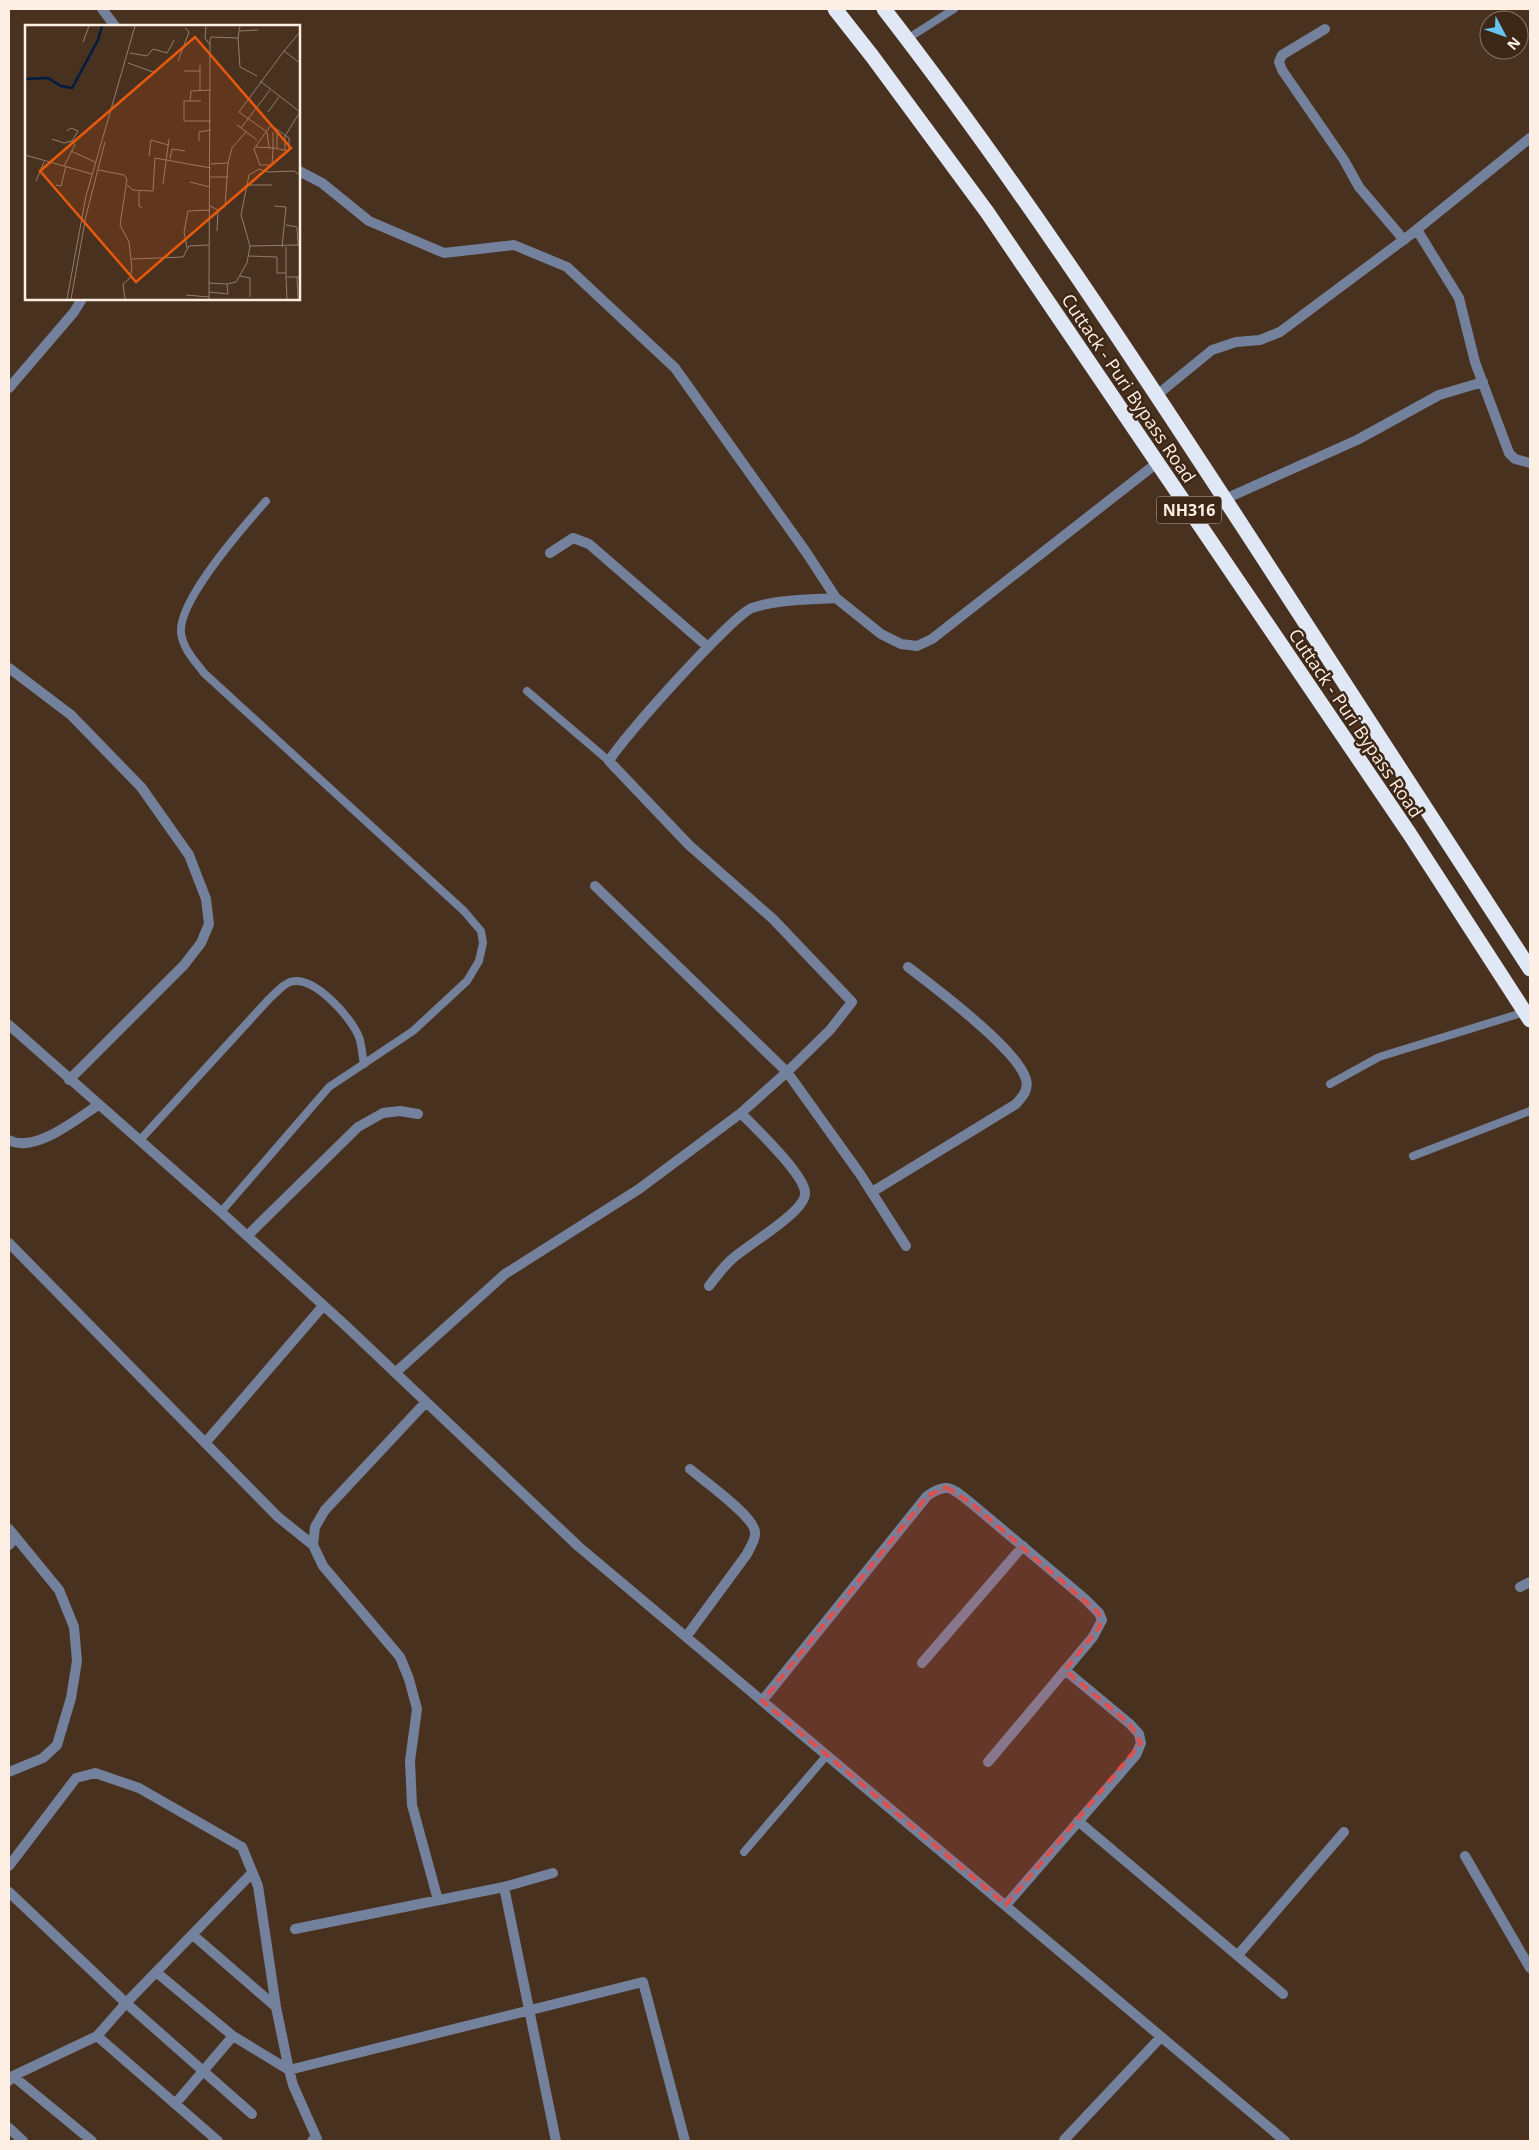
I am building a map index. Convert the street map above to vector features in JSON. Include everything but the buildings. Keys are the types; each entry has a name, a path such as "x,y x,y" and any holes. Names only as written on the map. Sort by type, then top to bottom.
{"highway":[{"name":"Cuttack - Puri Bypass Road","path":"834,9 987,212 1409,834 1528,1016"},
{"name":"Cuttack - Puri Bypass Road","path":"884,9 1023,195 1225,499 1530,969"}],"street":[{"path":"102,9 114,25"},
{"path":"1326,29 1282,55 1280,62 1282,70 1344,160 1359,186 1404,240"},
{"path":"1157,396 1212,350 1236,342 1260,340 1280,332 1417,230 1530,138"},
{"path":"300,172 322,183 369,221 444,253 514,245 567,268 675,368 806,552 836,598 881,634 901,644 917,646 932,639 1157,463"},
{"path":"1417,230 1459,298 1475,362 1509,453 1515,459 1530,463"},
{"path":"9,388 74,312 81,300"},
{"path":"1225,499 1357,440 1439,395 1483,382"},
{"path":"550,554 567,540 573,538 589,544 708,647"},
{"path":"395,1373 505,1274 639,1190 740,1113 787,1072 830,1030 852,1002 773,919 689,845 609,761 708,647 750,608 776,602 836,598"},
{"path":"9,668 71,716 141,787 189,855 206,899 209,924 201,943 184,965 69,1080"},
{"path":"595,886 787,1072 872,1192 906,1246"},
{"path":"872,1192 1016,1104 1025,1093 1027,1082 1022,1069 971,1016 908,967"},
{"path":"9,1025 69,1080 221,1212 578,1546 1285,2141"},
{"path":"9,1140 15,1144 30,1143 54,1134 98,1105"},
{"path":"247,1236 358,1127 383,1113 400,1111 418,1114"},
{"path":"709,1286 730,1261 789,1217 805,1198 805,1191 795,1172 740,1113"},
{"path":"9,1243 278,1517 313,1545 323,1566 400,1657 409,1679 417,1709 410,1761 412,1805 438,1900"},
{"path":"205,1443 323,1306"},
{"path":"313,1545 315,1527 325,1510 426,1402"},
{"path":"686,1636 747,1554 755,1539 755,1530 746,1517 690,1469"},
{"path":"762,1701 927,1496 939,1488 954,1490 1084,1598 1099,1613 1102,1620 1100,1627 988,1762"},
{"path":"9,1546 12,1533"},
{"path":"9,1772 43,1758 57,1745 71,1698 77,1661 74,1627 59,1590 12,1533"},
{"path":"922,1663 1023,1546"},
{"path":"1520,1587 1530,1582"},
{"path":"1006,1906 1136,1755 1141,1743 1139,1734 1130,1724 1065,1670"},
{"path":"9,1866 76,1778 95,1773 139,1788 242,1847 258,1886 276,2007 289,2070 293,2085 316,2141"},
{"path":"1078,1821 1238,1954 1283,1994"},
{"path":"1238,1954 1344,1832"},
{"path":"1465,1856 1530,1968"},
{"path":"92,2141 11,2079 97,2036 126,2003 252,1873"},
{"path":"295,1929 504,1887 554,1873"},
{"path":"504,1887 556,2141"},
{"path":"9,1892 126,2003 252,2114"},
{"path":"193,1934 276,2007"},
{"path":"156,1972 233,2036 289,2070 642,1982 685,2141"},
{"path":"97,2036 218,2141"},
{"path":"175,2104 233,2036"},
{"path":"1064,2140 1161,2037"},
{"path":"9,2128 23,2141"}],"lane":[{"path":"907,39 954,9"},
{"path":"221,1212 329,1087 413,1031 467,981 479,961 483,943 481,931 464,911 204,673 187,652 181,632 187,609 212,565 266,501"},
{"path":"527,691 609,761"},
{"path":"140,1140 269,999 288,982 299,980 312,985 352,1023 360,1038 364,1064"},
{"path":"1330,1084 1378,1057 1528,1016"},
{"path":"1413,1156 1530,1111"},
{"path":"744,1852 827,1755"}],"highlighted area":[{"path":"946,1487 971,1503 1099,1613 1100,1627 1065,1670 1130,1724 1141,1743 1006,1905 762,1701 927,1496"}]}
